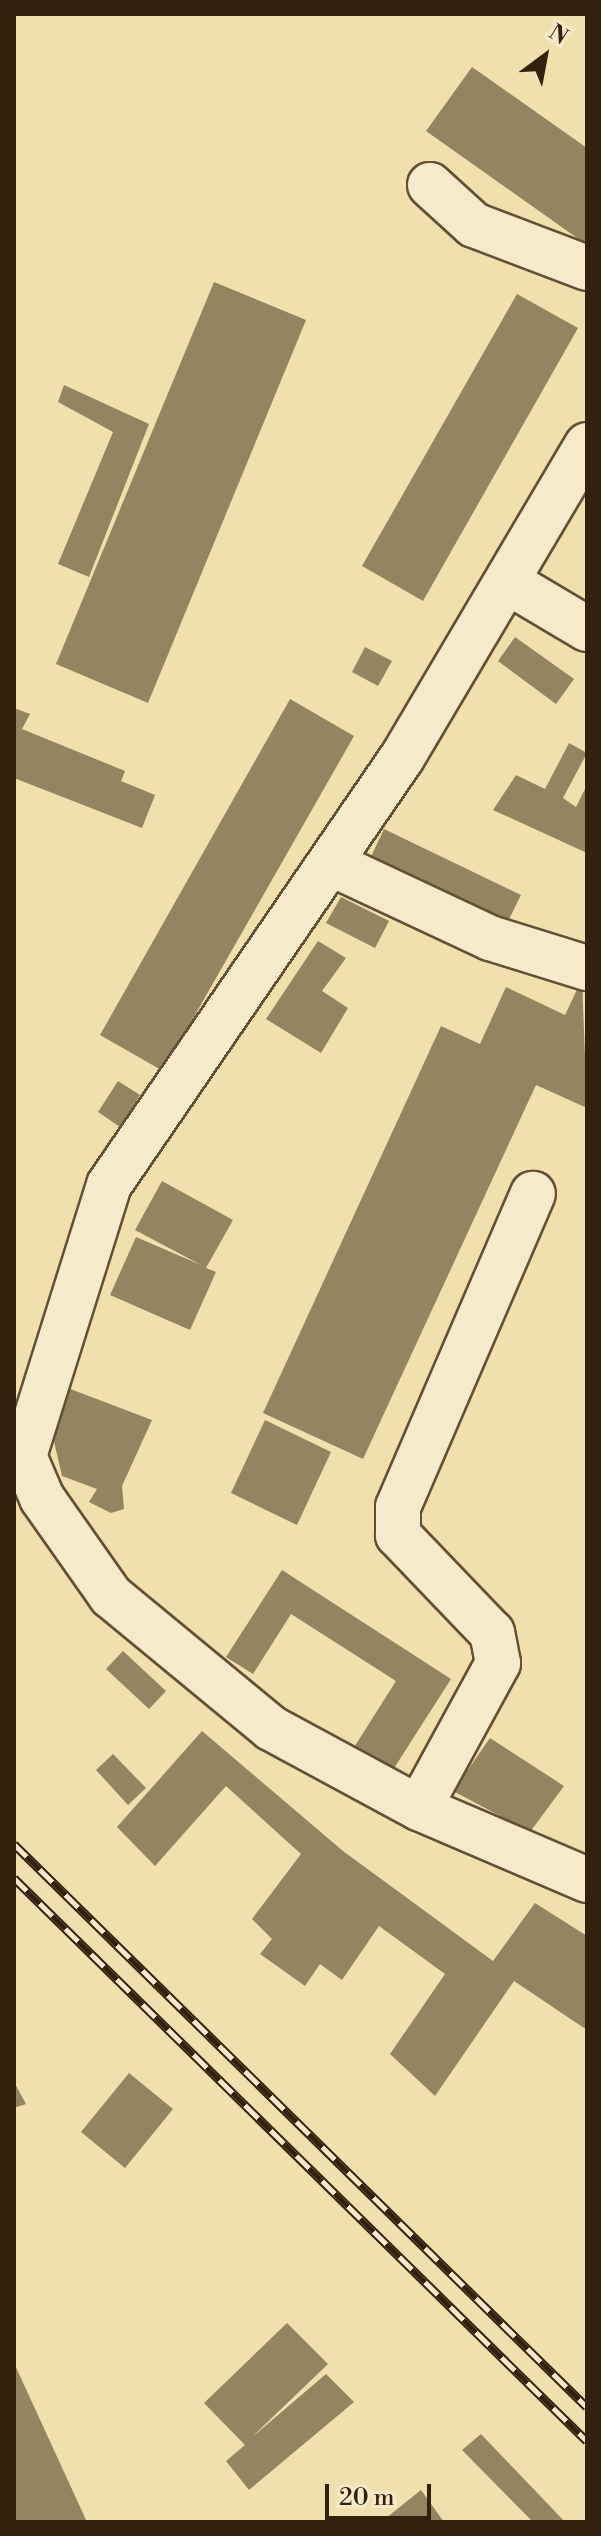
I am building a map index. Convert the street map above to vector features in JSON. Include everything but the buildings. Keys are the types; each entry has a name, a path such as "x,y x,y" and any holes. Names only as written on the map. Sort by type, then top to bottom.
{"street":[{"path":"430,185 474,225 587,268"},
{"path":"587,445 508,582 330,863 109,1185 19,1455 42,1498 111,1596 271,1728 419,1808 587,1880"},
{"path":"508,582 587,629"},
{"path":"330,863 490,938 587,968"},
{"path":"419,1808 498,1663 492,1633 398,1535 398,1507 533,1194"}],"railway":[{"path":"14,1844 587,2407"},
{"path":"14,1878 587,2441"}]}
